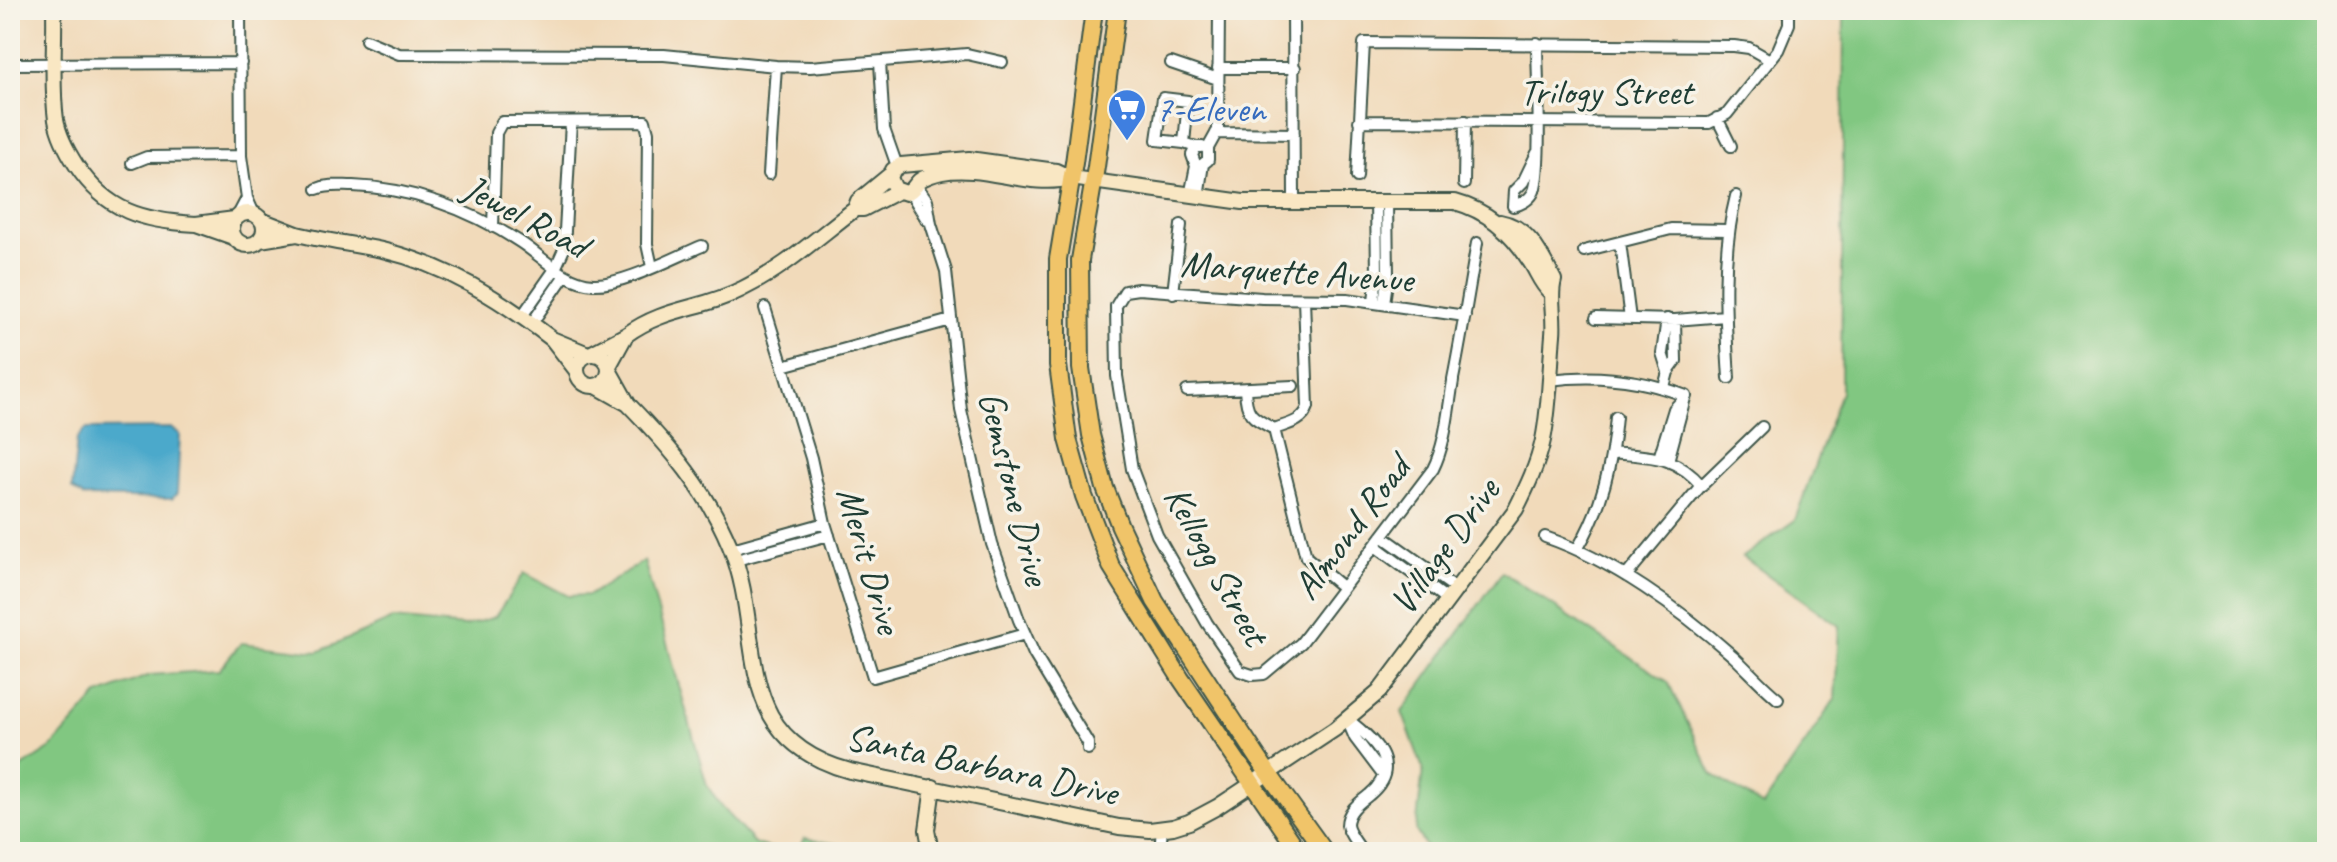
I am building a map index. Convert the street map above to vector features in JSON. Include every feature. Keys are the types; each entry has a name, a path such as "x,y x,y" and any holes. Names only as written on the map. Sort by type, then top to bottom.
{"main road":[{"path":"1094,10 1058,259 1058,365 1068,439 1084,496 1111,566 1137,611 1299,852"},
{"path":"1117,10 1080,260 1081,368 1091,435 1105,488 1130,554 1155,601 1268,773 1325,852"}],"street":[{"path":"54,10 53,64 57,123 61,139 86,180 109,201 135,215 196,224 233,237 246,246 260,240 297,234"},
{"path":"240,10 241,156 247,198 264,231 260,240"},
{"path":"1194,197 1203,164 1208,160 1208,148 1216,133 1219,10"},
{"path":"1293,10 1294,201"},
{"name":"Trilogy Street","path":"1359,121 1709,123 1727,114 1778,50 1789,24 1789,10"},
{"path":"366,40 399,54 664,55 776,66 880,62 967,54 1002,62"},
{"path":"1357,177 1364,43 1734,46 1749,48 1770,60"},
{"path":"1500,222 1513,206 1514,191 1523,182 1537,153 1537,43"},
{"path":"880,62 884,129 899,169"},
{"path":"10,64 241,63"},
{"path":"1171,63 1218,74 1295,68"},
{"path":"769,174 776,66"},
{"path":"1184,143 1188,101 1163,98 1157,140 1208,148"},
{"path":"1717,118 1731,146"},
{"path":"493,227 496,133 502,122 645,121 648,132 647,244 652,267"},
{"path":"1464,184 1465,121"},
{"path":"527,320 555,269 565,243 571,122"},
{"path":"1216,133 1294,134"},
{"path":"1194,197 1196,166 1192,155 1196,147"},
{"path":"1513,206 1520,205 1533,193 1540,159 1537,153"},
{"path":"132,163 147,157 241,156"},
{"name":"Village Drive","path":"590,354 667,311 741,290 772,272 855,209 858,201 899,169 934,160 969,159 1056,171 1071,178"},
{"path":"899,169 917,170 911,188 891,182 899,169"},
{"name":"Village Drive","path":"855,209 863,209 940,172 957,170 1055,182 1071,178 1094,180 1243,202 1455,202 1476,208 1500,222 1516,225 1541,255 1554,280 1550,292 1554,305 1549,380 1543,439 1532,475 1516,509 1379,692 1347,719 1268,773"},
{"path":"1523,182 1535,186"},
{"name":"Jewel Road","path":"317,189 325,185 363,187 425,198 472,216 520,242 565,275 595,285 617,281 702,246"},
{"name":"Gemstone Drive","path":"911,188 931,224 946,271 957,384 971,463 992,544 1034,654 1088,743 1088,749"},
{"path":"1729,378 1725,316 1727,230 1736,196"},
{"path":"233,237 232,226 247,198"},
{"path":"1379,302 1377,274 1381,201"},
{"path":"196,224 236,218 248,213 297,234 381,250 431,265 484,291 527,320 552,339 582,382 596,386 605,381 626,335"},
{"path":"1173,293 1181,225"},
{"path":"1584,251 1671,229 1727,230"},
{"path":"1620,242 1630,319"},
{"name":"Almond Road","path":"1252,675 1264,674 1301,643 1433,469 1439,457 1477,243"},
{"path":"527,320 553,293 565,275"},
{"path":"543,286 553,293"},
{"name":"Marquette Avenue","path":"1125,291 1138,289 1379,302 1465,316"},
{"name":"Kellogg Street","path":"1125,291 1116,306 1117,376 1132,469 1157,535 1207,623 1240,671 1252,675"},
{"path":"1274,429 1296,422 1306,415 1308,407 1304,299"},
{"name":"Merit Drive","path":"765,308 811,458 825,523 873,677 1025,634"},
{"path":"1596,318 1671,320 1725,316"},
{"path":"783,366 951,320"},
{"path":"1668,372 1662,353 1671,320"},
{"path":"1664,387 1668,372 1676,361 1671,320"},
{"path":"552,339 590,354 601,355 609,368"},
{"path":"1664,343 1676,344"},
{"path":"576,370 579,360 590,354"},
{"name":"Santa Barbara Drive","path":"609,368 628,404 691,473 734,555 746,603 760,694 773,719 804,752 834,766 1119,827 1162,829 1204,815 1268,773"},
{"path":"1549,380 1582,376 1664,387 1686,396 1681,422 1670,432 1664,459"},
{"name":"Santa Barbara Drive","path":"596,386 628,404"},
{"path":"1187,391 1293,386"},
{"path":"1245,389 1245,407 1249,414 1274,429 1306,557 1342,587"},
{"path":"1578,548 1604,494 1616,417"},
{"path":"1626,576 1702,486 1762,427"},
{"path":"1612,453 1664,459 1686,468 1702,486"},
{"path":"734,555 825,523"},
{"path":"800,530 804,542"},
{"path":"734,555 829,535"},
{"path":"1382,536 1451,594"},
{"path":"1545,537 1578,548 1626,576 1733,656 1778,699"},
{"path":"1375,546 1451,594"},
{"path":"1347,719 1355,738 1385,756 1383,775 1373,792 1359,802 1348,818 1347,829 1362,852"},
{"path":"931,852 927,830 933,787"},
{"path":"1160,852 1162,829"}],"green space":[{"path":"1844,10 2327,10 2327,852 1429,852 1416,831 1423,769 1402,712 1502,572 1668,682 1712,774 1763,806 1835,699 1839,626 1743,557 1795,520 1841,392"},
{"path":"644,561 707,785 721,807 755,844 786,852 10,852 10,775 51,748 98,695 150,675 219,670 241,643 318,652 393,619 465,626 495,617 524,573 568,596 589,595"},
{"path":"805,838 851,847 859,852 797,852"}],"water":[{"path":"171,428 180,434 177,493 172,499 84,497 72,489 77,439 86,429"}],"place":[{"name":"7-Eleven","path":"1127,142"}]}
